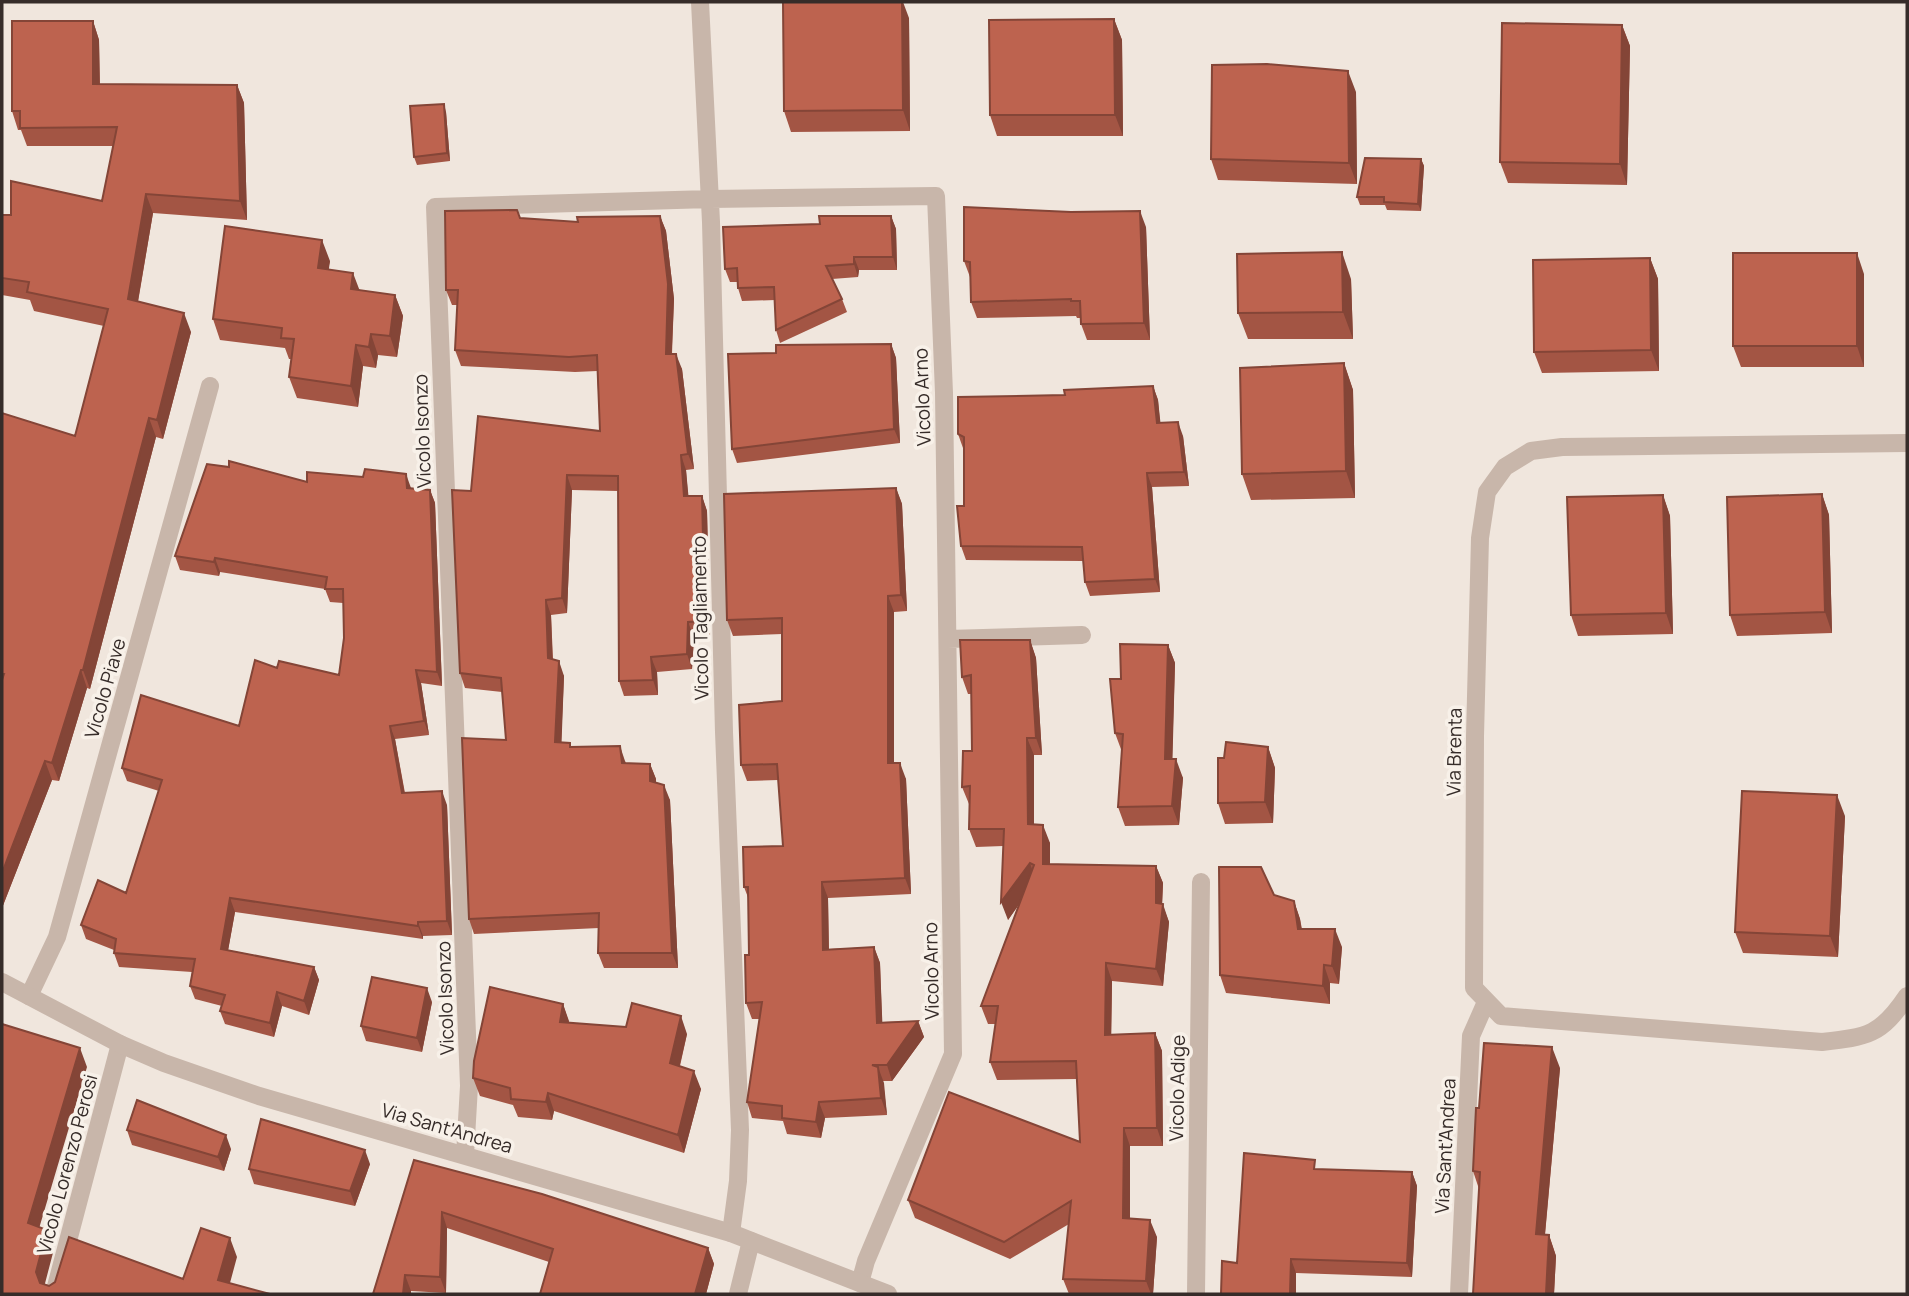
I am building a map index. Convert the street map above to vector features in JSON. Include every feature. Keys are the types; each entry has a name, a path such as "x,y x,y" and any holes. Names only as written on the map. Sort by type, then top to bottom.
{"street":[{"name":"Vicolo Tagliamento","path":"700,2 740,1130 738,1181 731,1233"},
{"name":"Vicolo Isonzo","path":"465,1155 469,1086 435,207 936,196"},
{"name":"Vicolo Arno","path":"860,1283 866,1261 953,1054 944,393 936,196"},
{"name":"Vicolo Piave","path":"29,996 57,937 210,386"},
{"name":"Via Brenta","path":"1486,1002 1474,988 1475,736 1480,538 1487,492 1505,467 1531,451 1562,447 1907,443"},
{"path":"948,639 1082,635"},
{"name":"Vicolo Adige","path":"1196,1294 1201,882"},
{"name":"Via Sant'Andrea","path":"2,982 120,1044 164,1063 260,1096 731,1233 888,1294"},
{"path":"1486,1002 1501,1016 1822,1042 1856,1039 1873,1032 1892,1018 1907,996"},
{"name":"Via Sant'Andrea","path":"1459,1294 1471,1036 1486,1002"},
{"name":"Vicolo Lorenzo Perosi","path":"54,1294 120,1044"},
{"path":"738,1294 751,1241"}],"building":[{"path":"783,2 902,2 903,110 784,111"},
{"path":"1114,19 1115,115 990,115 989,20"},
{"path":"12,21 93,21 93,84 237,85 240,201 146,194 128,299 184,313 157,420 149,418 83,670 52,763 45,761 2,873 2,413 75,436 108,309 27,292 29,282 2,278 2,215 11,215 11,181 102,201 117,127 20,128 20,111 12,111"},
{"path":"1502,23 1622,25 1620,164 1500,162"},
{"path":"1267,64 1348,71 1349,163 1211,159 1212,65"},
{"path":"444,104 447,153 414,157 410,106"},
{"path":"1365,158 1421,159 1418,204 1384,202 1384,197 1357,197"},
{"path":"964,207 1071,212 1140,211 1144,323 1081,324 1080,301 1071,299 971,302 970,262 964,261"},
{"path":"517,210 520,218 578,222 577,217 660,216 668,284 666,354 676,354 688,454 681,455 684,496 702,496 705,621 688,622 687,654 651,657 653,680 619,681 618,476 567,475 562,598 546,600 548,658 559,661 555,742 570,743 570,747 620,746 622,763 650,764 650,781 664,785 672,953 598,953 599,913 469,919 462,738 506,740 501,678 460,673 452,490 471,491 478,416 600,431 597,355 569,357 455,350 458,290 446,290 445,211"},
{"path":"819,216 891,216 893,257 854,257 854,264 826,266 842,299 776,330 774,287 738,288 737,268 725,269 723,227 820,224"},
{"path":"225,226 322,240 318,268 353,273 351,289 395,295 390,336 371,334 369,347 356,345 351,386 289,377 294,339 281,338 282,328 213,319"},
{"path":"1342,252 1343,312 1238,313 1237,254"},
{"path":"1733,253 1857,253 1857,346 1733,346"},
{"path":"1650,258 1651,350 1534,352 1533,260"},
{"path":"891,344 894,429 732,449 728,354 776,353 776,345"},
{"path":"1344,363 1346,471 1242,474 1240,368"},
{"path":"1153,386 1157,423 1178,422 1184,472 1147,473 1155,579 1085,582 1082,547 961,546 957,506 964,506 964,437 958,434 958,397 1065,395 1064,390"},
{"path":"229,461 307,482 307,472 363,477 365,469 406,474 407,488 430,490 437,672 416,670 424,721 390,726 402,793 442,791 447,921 418,922 418,926 230,898 221,949 314,967 304,1001 277,992 270,1023 220,1011 225,995 190,986 195,959 114,953 116,939 81,925 98,880 126,893 162,780 122,768 141,695 239,726 255,660 277,668 279,661 339,675 344,638 343,589 325,589 327,577 215,558 214,562 175,556 207,464 229,467"},
{"path":"896,488 901,595 888,596 888,763 900,763 905,878 822,882 823,950 874,947 877,1023 918,1021 887,1065 872,1065 878,1067 881,1098 819,1102 816,1122 782,1118 782,1106 747,1102 762,1002 746,1003 745,955 749,955 748,887 744,887 743,847 783,846 777,764 741,765 739,705 782,701 782,618 727,620 724,494"},
{"path":"1822,494 1825,612 1730,615 1727,497"},
{"path":"1663,495 1666,613 1571,615 1567,497"},
{"path":"960,640 1030,640 1036,738 1027,738 1028,824 1043,825 1043,864 1156,866 1156,903 1163,904 1156,969 1106,963 1105,1035 1155,1033 1157,1128 1124,1128 1123,1218 1150,1220 1146,1281 1063,1279 1071,1201 1004,1242 908,1200 949,1092 1080,1142 1076,1061 990,1062 998,1006 981,1006 1034,865 1030,863 1001,902 1004,829 969,829 970,786 962,787 963,751 972,751 971,675 962,677"},
{"path":"1120,644 1168,645 1165,759 1176,759 1172,806 1118,807 1123,734 1115,733 1110,679 1121,679"},
{"path":"1226,742 1268,747 1265,802 1218,803 1218,758 1224,758"},
{"path":"1742,791 1837,795 1830,936 1735,932"},
{"path":"1219,867 1261,867 1274,895 1294,901 1298,929 1335,929 1332,966 1324,965 1323,986 1220,975"},
{"path":"372,977 427,988 417,1038 361,1026"},
{"path":"490,987 563,1004 560,1022 626,1027 632,1003 681,1016 670,1063 694,1071 678,1135 548,1093 546,1102 511,1099 510,1088 473,1078 474,1061"},
{"path":"2,1024 80,1048 28,1223 47,1230 36,1272 40,1283 49,1286 55,1282 69,1237 183,1279 201,1228 230,1238 218,1280 270,1294 2,1294"},
{"path":"1484,1043 1552,1047 1536,1234 1549,1235 1546,1294 1473,1294 1480,1172 1473,1171 1476,1108 1479,1108"},
{"path":"137,1100 226,1135 218,1157 127,1130"},
{"path":"261,1119 365,1150 350,1191 249,1169"},
{"path":"1244,1153 1315,1160 1314,1169 1412,1172 1407,1263 1291,1259 1290,1294 1221,1294 1222,1261 1237,1263"},
{"path":"414,1160 542,1194 708,1248 695,1294 540,1294 553,1249 442,1212 440,1277 405,1275 403,1294 373,1294"}]}
